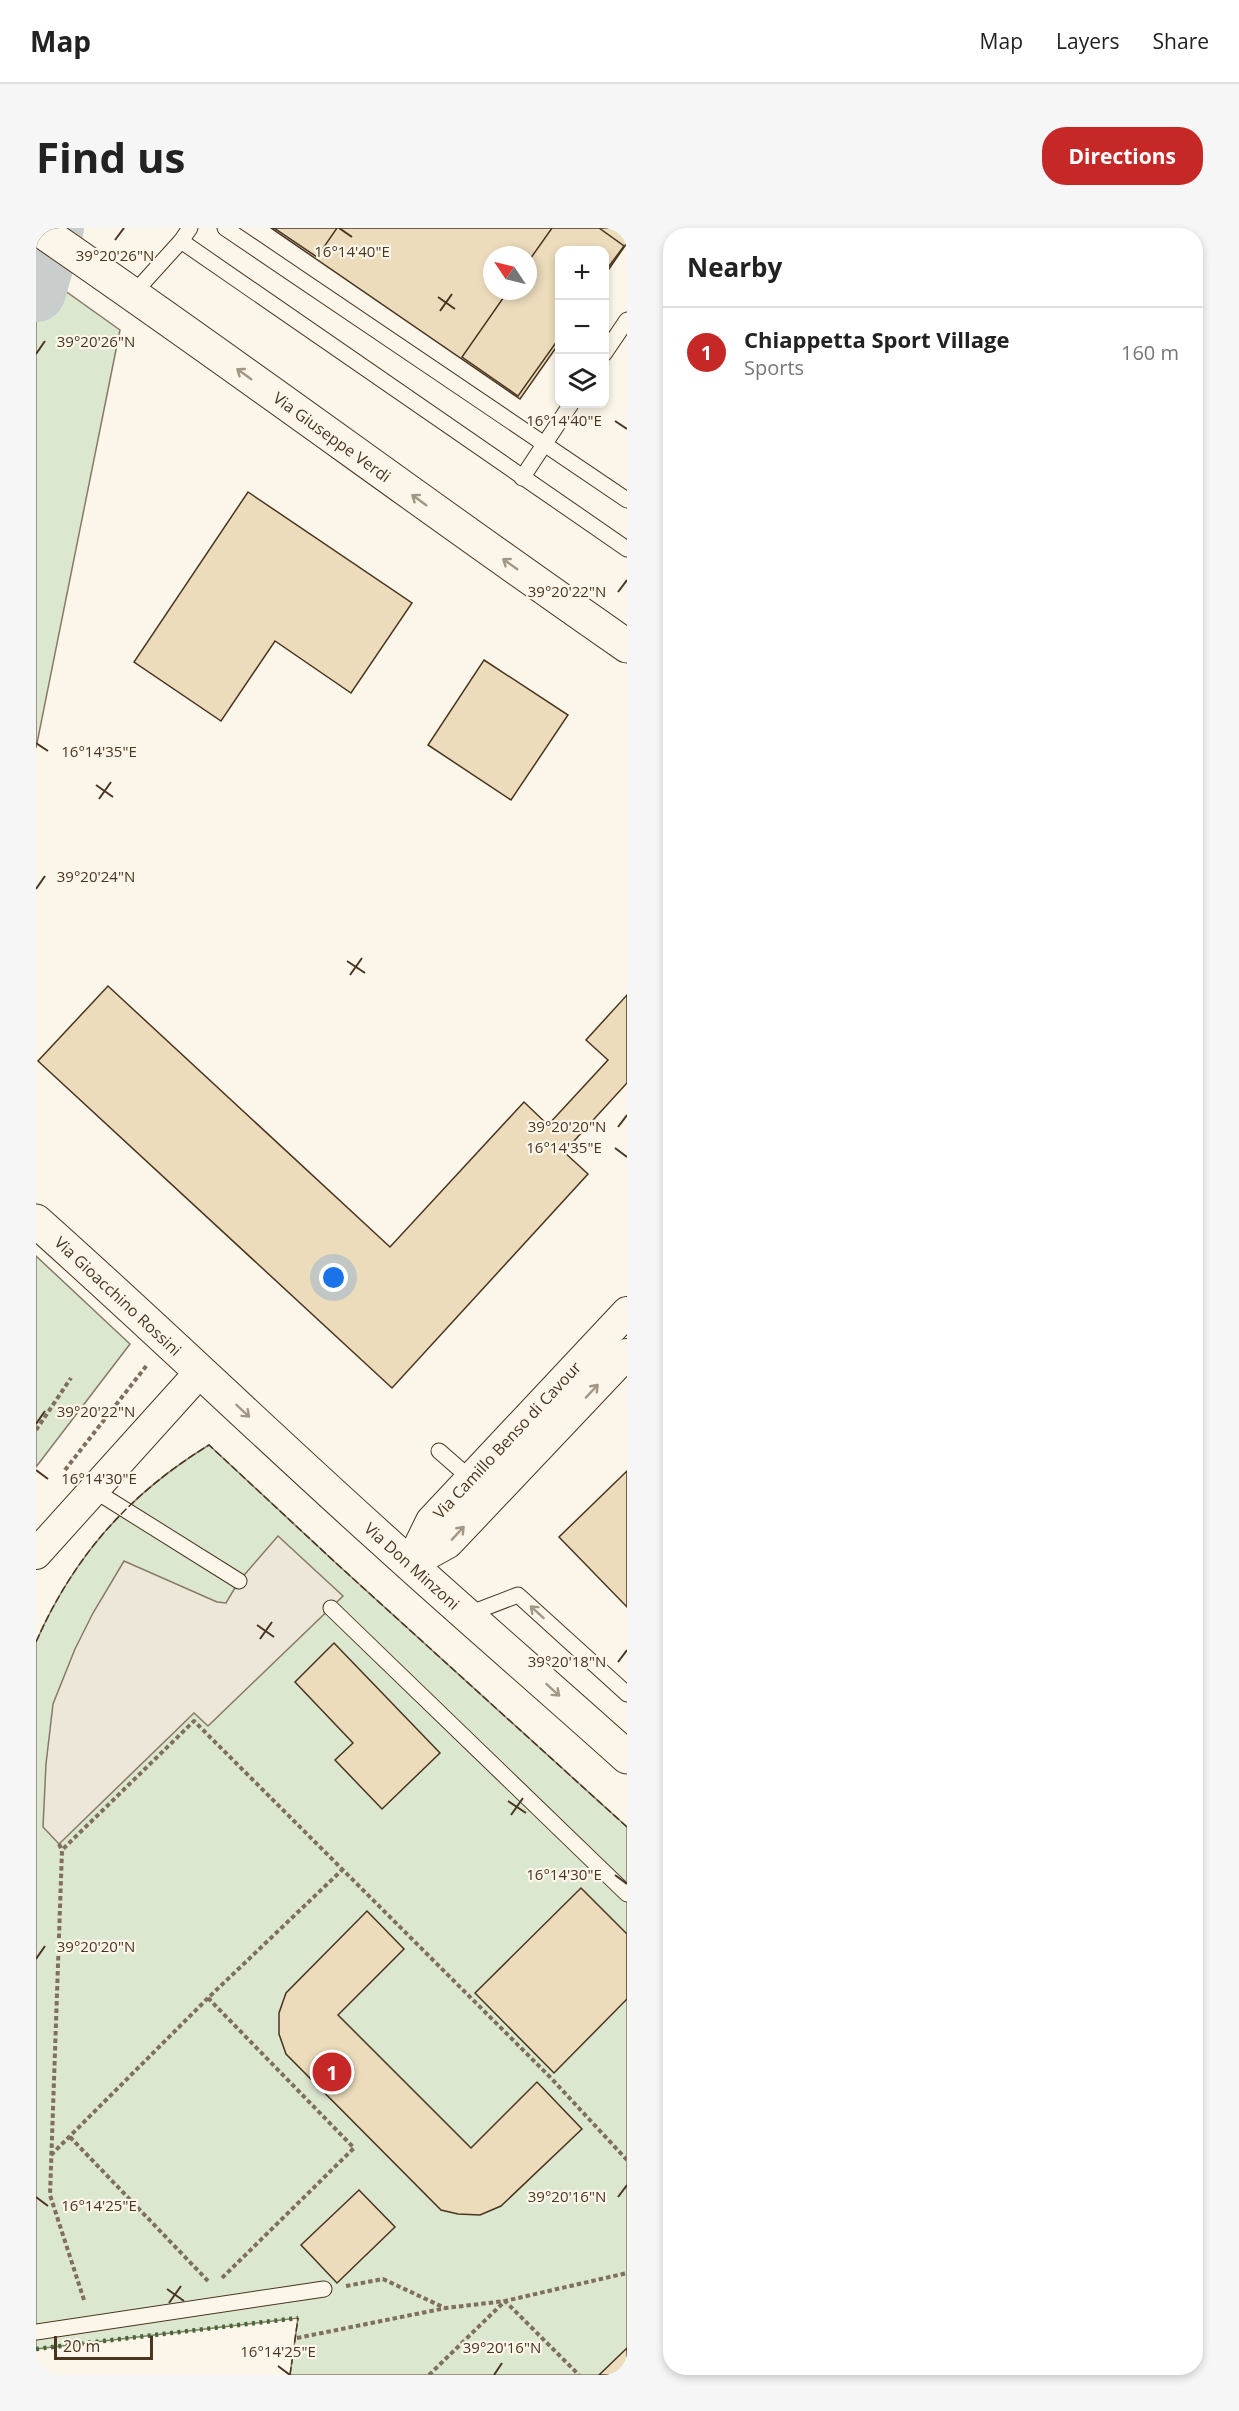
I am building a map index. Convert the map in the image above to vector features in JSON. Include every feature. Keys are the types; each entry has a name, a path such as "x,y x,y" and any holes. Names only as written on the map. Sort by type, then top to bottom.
{"main road":[{"name":"Via Giuseppe Verdi","path":"38,228 627,646"},
{"name":"Via Gioacchino Rossini","path":"36,1221 150,1323 200,1372"},
{"name":"Via Don Minzoni","path":"200,1372 466,1615 627,1757"}],"street":[{"name":"Via Camillo Benso di Cavour","path":"410,1564 431,1521 627,1312"},
{"name":"Via Camillo Benso di Cavour","path":"410,1564 448,1543 627,1354"},
{"path":"36,1554 92,1489 200,1372"}],"lane":[{"path":"133,294 190,228"},
{"path":"225,228 627,500"},
{"path":"181,241 627,549"},
{"path":"609,347 627,320"},
{"path":"522,478 568,408"},
{"path":"439,1451 471,1479"},
{"path":"92,1489 239,1581"},
{"path":"466,1615 518,1595 627,1694"},
{"path":"331,1608 627,1894"},
{"path":"36,2332 324,2289"}],"path":[{"path":"36,1430 71,1378"},
{"path":"62,1850 194,1721 550,2078 627,2160"},
{"path":"59,1844 62,1850 50,2195 91,2323"},
{"path":"51,2155 208,1998 342,1870"},
{"path":"208,1998 354,2148 213,2287"},
{"path":"70,2137 229,2303"},
{"path":"297,2338 446,2308 505,2301 627,2273"},
{"path":"324,2289 383,2279 446,2308"},
{"path":"429,2375 505,2301"},
{"path":"505,2301 579,2375"}],"green space":[{"path":"36,270 120,330 36,748"},
{"path":"36,1256 130,1344 36,1467"},
{"path":"209,1445 627,1827 627,2375 290,2375 298,2318 36,2349 36,1642 68,1582 86,1555 107,1530 154,1484"}],"shaded area":[{"path":"278,1536 343,1596 208,1726 194,1713 59,1844 43,1827 46,1764 53,1704 75,1649 124,1561 217,1602 226,1603 239,1581"}],"building":[{"path":"271,228 627,228 627,243 609,269 609,246 555,246 555,349 520,399"},
{"path":"274,228 337,228 317,257"},
{"path":"552,228 599,228 624,246 609,266 609,246 555,246 555,344 518,396 462,357 502,300 537,300 537,249"},
{"path":"248,492 412,603 351,693 275,641 221,721 134,662"},
{"path":"484,660 568,715 511,800 428,745"},
{"path":"108,986 390,1247 524,1102 548,1125 608,1060 586,1040 627,995 627,1083 564,1152 588,1174 392,1388 38,1061"},
{"path":"627,1471 627,1607 559,1537"},
{"path":"334,1643 440,1753 382,1809 335,1760 353,1743 295,1682"},
{"path":"581,1888 627,1934 627,1999 554,2073 475,1993"},
{"path":"367,1911 404,1949 338,2015 471,2148 537,2082 582,2129 501,2206 480,2215 458,2214 441,2210 286,2054 279,2034 279,2013 286,1993"},
{"path":"359,2190 395,2227 337,2283 301,2245"},
{"path":"627,2348 627,2375 599,2375"}],"waterway":[{"path":"36,292 54,228"}],"hedge":[{"path":"36,2349 298,2318"}],"fence":[{"path":"36,1642 68,1582 86,1555 107,1530 154,1484 209,1445 627,1827"},
{"path":"290,2375 298,2318"}],"place":[{"name":"Chiappetta Sport Village","path":"332,2072"}]}
